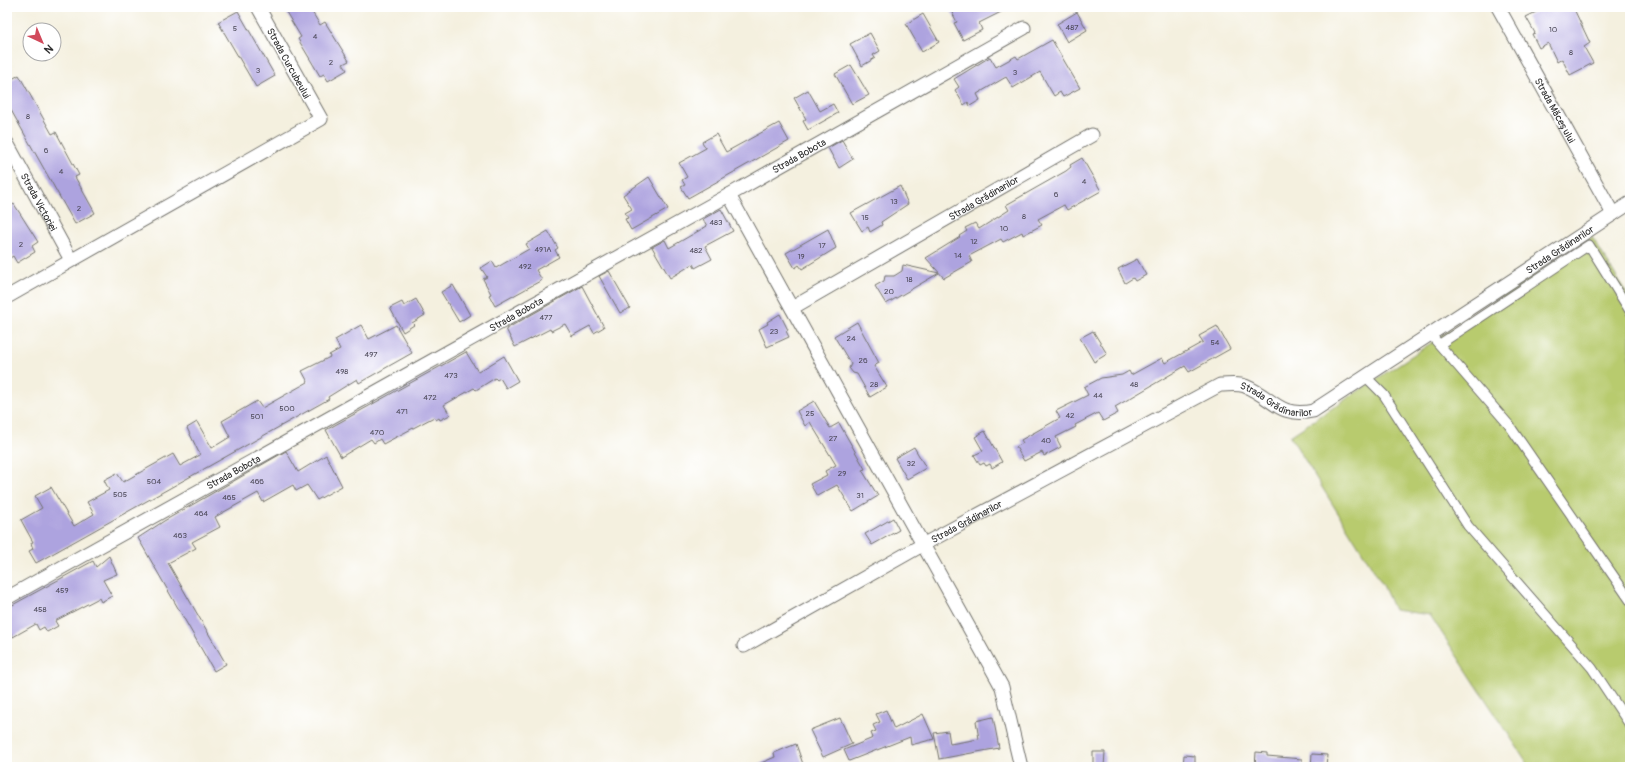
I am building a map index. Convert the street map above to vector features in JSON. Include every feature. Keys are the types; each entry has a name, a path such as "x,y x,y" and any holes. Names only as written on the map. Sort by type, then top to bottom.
{"street":[{"name":"Strada Curcubeului","path":"71,260 320,120 258,7"},
{"name":"Strada Măceșului","path":"1498,7 1613,214"},
{"name":"Strada Bobota","path":"7,598 1024,28"},
{"name":"Strada Grădinarilor","path":"792,308 1092,135"},
{"name":"Strada Victoriei","path":"7,143 71,260"},
{"name":"Strada Grădinarilor","path":"728,195 924,544 1002,687 1021,767"},
{"name":"Strada Grădinarilor","path":"744,646 924,544 1220,385 1244,385 1287,411 1299,414 1313,411 1630,203"},
{"path":"1440,344 1589,245 1630,311"},
{"path":"8,295 71,260"},
{"path":"1430,334 1509,425 1630,600"},
{"path":"1366,377 1384,395 1468,526 1592,668 1630,725"}],"green space":[{"path":"1592,237 1630,299 1630,767 1530,767 1430,615 1394,610 1383,585 1290,436"}],"building":[{"path":"283,7 309,7 320,25 325,22 349,61 343,64 347,70 328,81 324,74 320,76 298,39 301,37"},
{"path":"949,7 1011,7 979,23 982,30 963,40 954,23 957,22"},
{"path":"1546,7 1573,7 1590,43 1584,47 1593,63 1570,75 1562,59 1557,62 1548,43 1539,48 1532,34 1535,33 1526,17"},
{"path":"238,11 275,76 256,87 218,22"},
{"path":"1077,12 1087,30 1067,42 1057,24"},
{"path":"923,14 939,42 922,52 906,24"},
{"path":"870,33 880,51 873,55 875,58 862,66 850,44"},
{"path":"1052,40 1080,88 1063,97 1060,92 1054,96 1040,72 1013,88 1006,77 977,94 980,100 970,106 968,102 964,105 955,90 959,87 954,79 990,57 996,67 1016,56 1018,59"},
{"path":"851,65 869,95 852,104 835,74"},
{"path":"19,75 52,134 56,132 79,175 75,177 95,213 75,224 7,103 7,82"},
{"path":"808,90 820,111 833,104 838,113 808,130 803,121 806,119 794,98"},
{"path":"779,123 789,141 688,198 681,187 685,185 682,180 687,177 679,163 706,148 702,142 716,134 726,152"},
{"path":"842,140 853,159 839,168 828,148"},
{"path":"1082,158 1101,191 1067,210 1064,205 1038,219 1042,225 1023,235 1022,232 1003,242 1001,239 969,256 972,262 944,278 926,258 960,237 959,236 967,231 965,228 975,223 979,229 1009,210 1006,205 1066,171 1071,167 1070,165"},
{"path":"649,177 668,209 631,230 625,219 628,218 625,213 632,209 623,195"},
{"path":"900,186 908,204 881,222 882,225 870,232 868,227 862,231 851,213"},
{"path":"14,204 38,242 32,246 35,252 17,263 13,256 7,260 7,208"},
{"path":"721,209 733,231 705,246 712,259 695,268 693,264 670,278 652,247 665,240 669,248 707,226 703,219"},
{"path":"828,229 836,248 802,269 799,265 795,268 786,253"},
{"path":"548,231 558,248 555,250 559,257 536,270 542,280 495,306 489,295 491,294 483,279 487,277 481,268 492,261 496,268 529,249 526,244"},
{"path":"1137,259 1146,275 1135,281 1133,278 1125,283 1118,269"},
{"path":"903,265 939,273 886,304 875,286 884,281 885,276 894,276 902,271"},
{"path":"609,271 630,308 620,313 599,276"},
{"path":"453,285 470,315 459,322 441,292"},
{"path":"582,286 604,327 594,333 590,326 572,336 565,324 551,331 550,329 515,347 506,329"},
{"path":"416,299 425,315 412,323 414,325 403,332 390,308 402,302 404,306"},
{"path":"780,314 788,330 786,331 789,337 767,347 759,329"},
{"path":"857,322 879,363 874,366 887,387 870,397 857,374 853,373 849,368 851,364 834,336"},
{"path":"361,325 369,339 396,325 412,353 359,383 357,379 328,397 329,399 36,563 29,551 33,549 31,543 33,542 21,520 42,508 35,496 51,487 74,526 94,514 87,502 109,490 104,480 117,473 123,482 173,454 180,466 200,455 187,428 197,422 212,448 230,437 222,421 257,401 262,408 308,382 302,371 330,357 329,355 340,349 335,340"},
{"path":"1217,326 1230,349 1189,372 1185,366 1115,407 1118,413 1103,421 1098,413 1075,425 1076,427 1056,437 1061,447 1044,456 1042,452 1024,461 1016,447 1023,443 1021,440 1060,418 1056,411 1088,395 1084,387 1101,378 1122,375 1129,371 1131,375 1162,358 1165,363 1203,342 1199,336"},
{"path":"1093,331 1107,354 1094,362 1080,338"},
{"path":"466,352 478,372 504,356 518,381 506,388 500,378 497,380 495,378 476,390 474,388 444,405 450,415 440,420 439,418 436,420 434,417 383,444 380,439 374,443 371,439 341,457 326,430"},
{"path":"814,401 830,428 839,423 865,469 862,470 878,496 853,511 837,485 817,496 810,484 827,475 825,471 836,465 810,422 805,426 797,411"},
{"path":"985,431 1002,462 992,468 990,464 986,466 984,463 980,465 974,455 983,451 975,437"},
{"path":"914,447 926,468 907,479 895,458"},
{"path":"286,451 298,472 326,455 342,486 317,500 307,485 296,491 293,485 263,502 258,493 215,517 220,527 192,542 196,548 168,563 226,664 214,671 138,538 164,521"},
{"path":"893,518 899,530 872,545 865,534"},
{"path":"109,556 117,574 103,580 112,596 101,602 99,598 55,621 58,626 47,632 44,627 39,630 36,624 13,637 7,626 7,608 93,561 96,567"},
{"path":"886,710 894,729 923,714 934,739 911,745 910,737 849,761 844,750 873,738 871,733 876,731 873,725 880,722 876,714"},
{"path":"993,717 999,748 939,759 934,733 948,731 950,744 979,739 976,721"},
{"path":"840,718 852,744 823,757 810,730"},
{"path":"796,744 804,767 752,767 775,757 774,753"},
{"path":"1093,752 1105,752 1104,767 1093,767"},
{"path":"1256,752 1267,753 1267,756 1302,759 1302,767 1255,767"},
{"path":"1312,754 1327,755 1326,767 1311,767"},
{"path":"1184,755 1195,756 1195,767 1183,767"}]}
